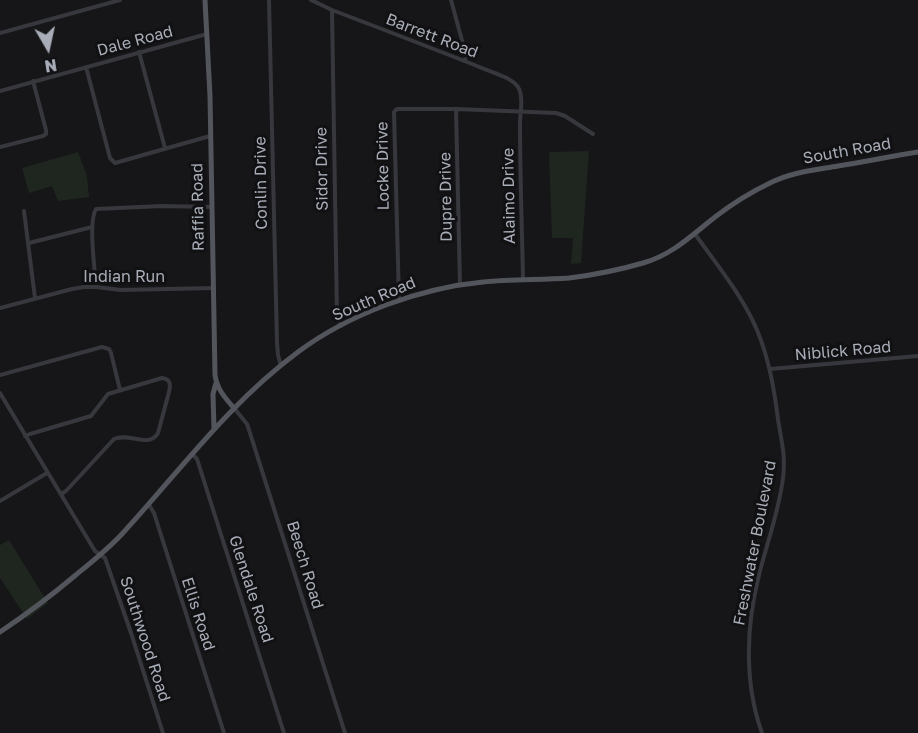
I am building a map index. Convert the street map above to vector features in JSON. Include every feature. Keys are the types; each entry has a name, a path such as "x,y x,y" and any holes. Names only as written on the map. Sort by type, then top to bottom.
{"main road":[{"name":"Raffia Road","path":"205,0 210,96 216,383 213,393 214,429"},
{"name":"South Road","path":"0,632 29,613 120,536 234,408 300,351 340,326 399,300 434,290 523,279 568,278 643,263 668,253 736,203 783,178 811,170 918,152"},
{"path":"216,383 220,392 234,408"}],"street":[{"path":"0,33 120,0"},
{"name":"Conlin Drive","path":"269,0 277,343 281,366"},
{"name":"Barrett Road","path":"311,0 508,80 520,91 520,112"},
{"path":"451,0 466,56 465,62"},
{"name":"Sidor Drive","path":"332,10 337,317 340,326"},
{"name":"Dale Road","path":"0,91 207,34"},
{"path":"139,52 165,148"},
{"path":"86,67 110,158 115,163 210,136"},
{"path":"0,147 46,134 33,81"},
{"name":"Locke Drive","path":"399,300 394,112 397,108 545,112 565,116 593,134"},
{"name":"Dupre Drive","path":"456,109 460,285"},
{"name":"Alaimo Drive","path":"520,112 523,279"},
{"path":"96,287 92,227 93,213 96,209 162,206 212,207"},
{"path":"24,211 35,298"},
{"path":"28,243 92,227"},
{"name":"Freshwater Boulevard","path":"694,234 730,282 756,328 770,369 785,452 782,486 758,578 749,637 752,692 762,733"},
{"name":"Indian Run","path":"0,308 72,289 96,287 121,290 214,288"},
{"path":"0,375 102,347 109,349 111,353 120,390"},
{"name":"Niblick Road","path":"770,369 918,356"},
{"path":"26,436 92,416 108,394 162,378 169,381 171,386 155,438 145,441 120,436 114,439 61,494"},
{"path":"0,393 95,551 100,555"},
{"name":"Beech Road","path":"234,408 247,424 345,733"},
{"name":"Glendale Road","path":"192,454 197,459 284,733"},
{"path":"0,501 47,473"},
{"name":"Ellis Road","path":"148,504 153,513 224,733"},
{"name":"Southwood Road","path":"100,555 105,558 120,599 163,733"}],"shaded area":[{"path":"589,151 581,263 571,264 573,238 552,238 549,152"},
{"path":"78,152 87,176 89,197 58,201 52,186 29,193 22,168"},
{"path":"9,540 48,603 27,619 0,578 0,545"}]}
